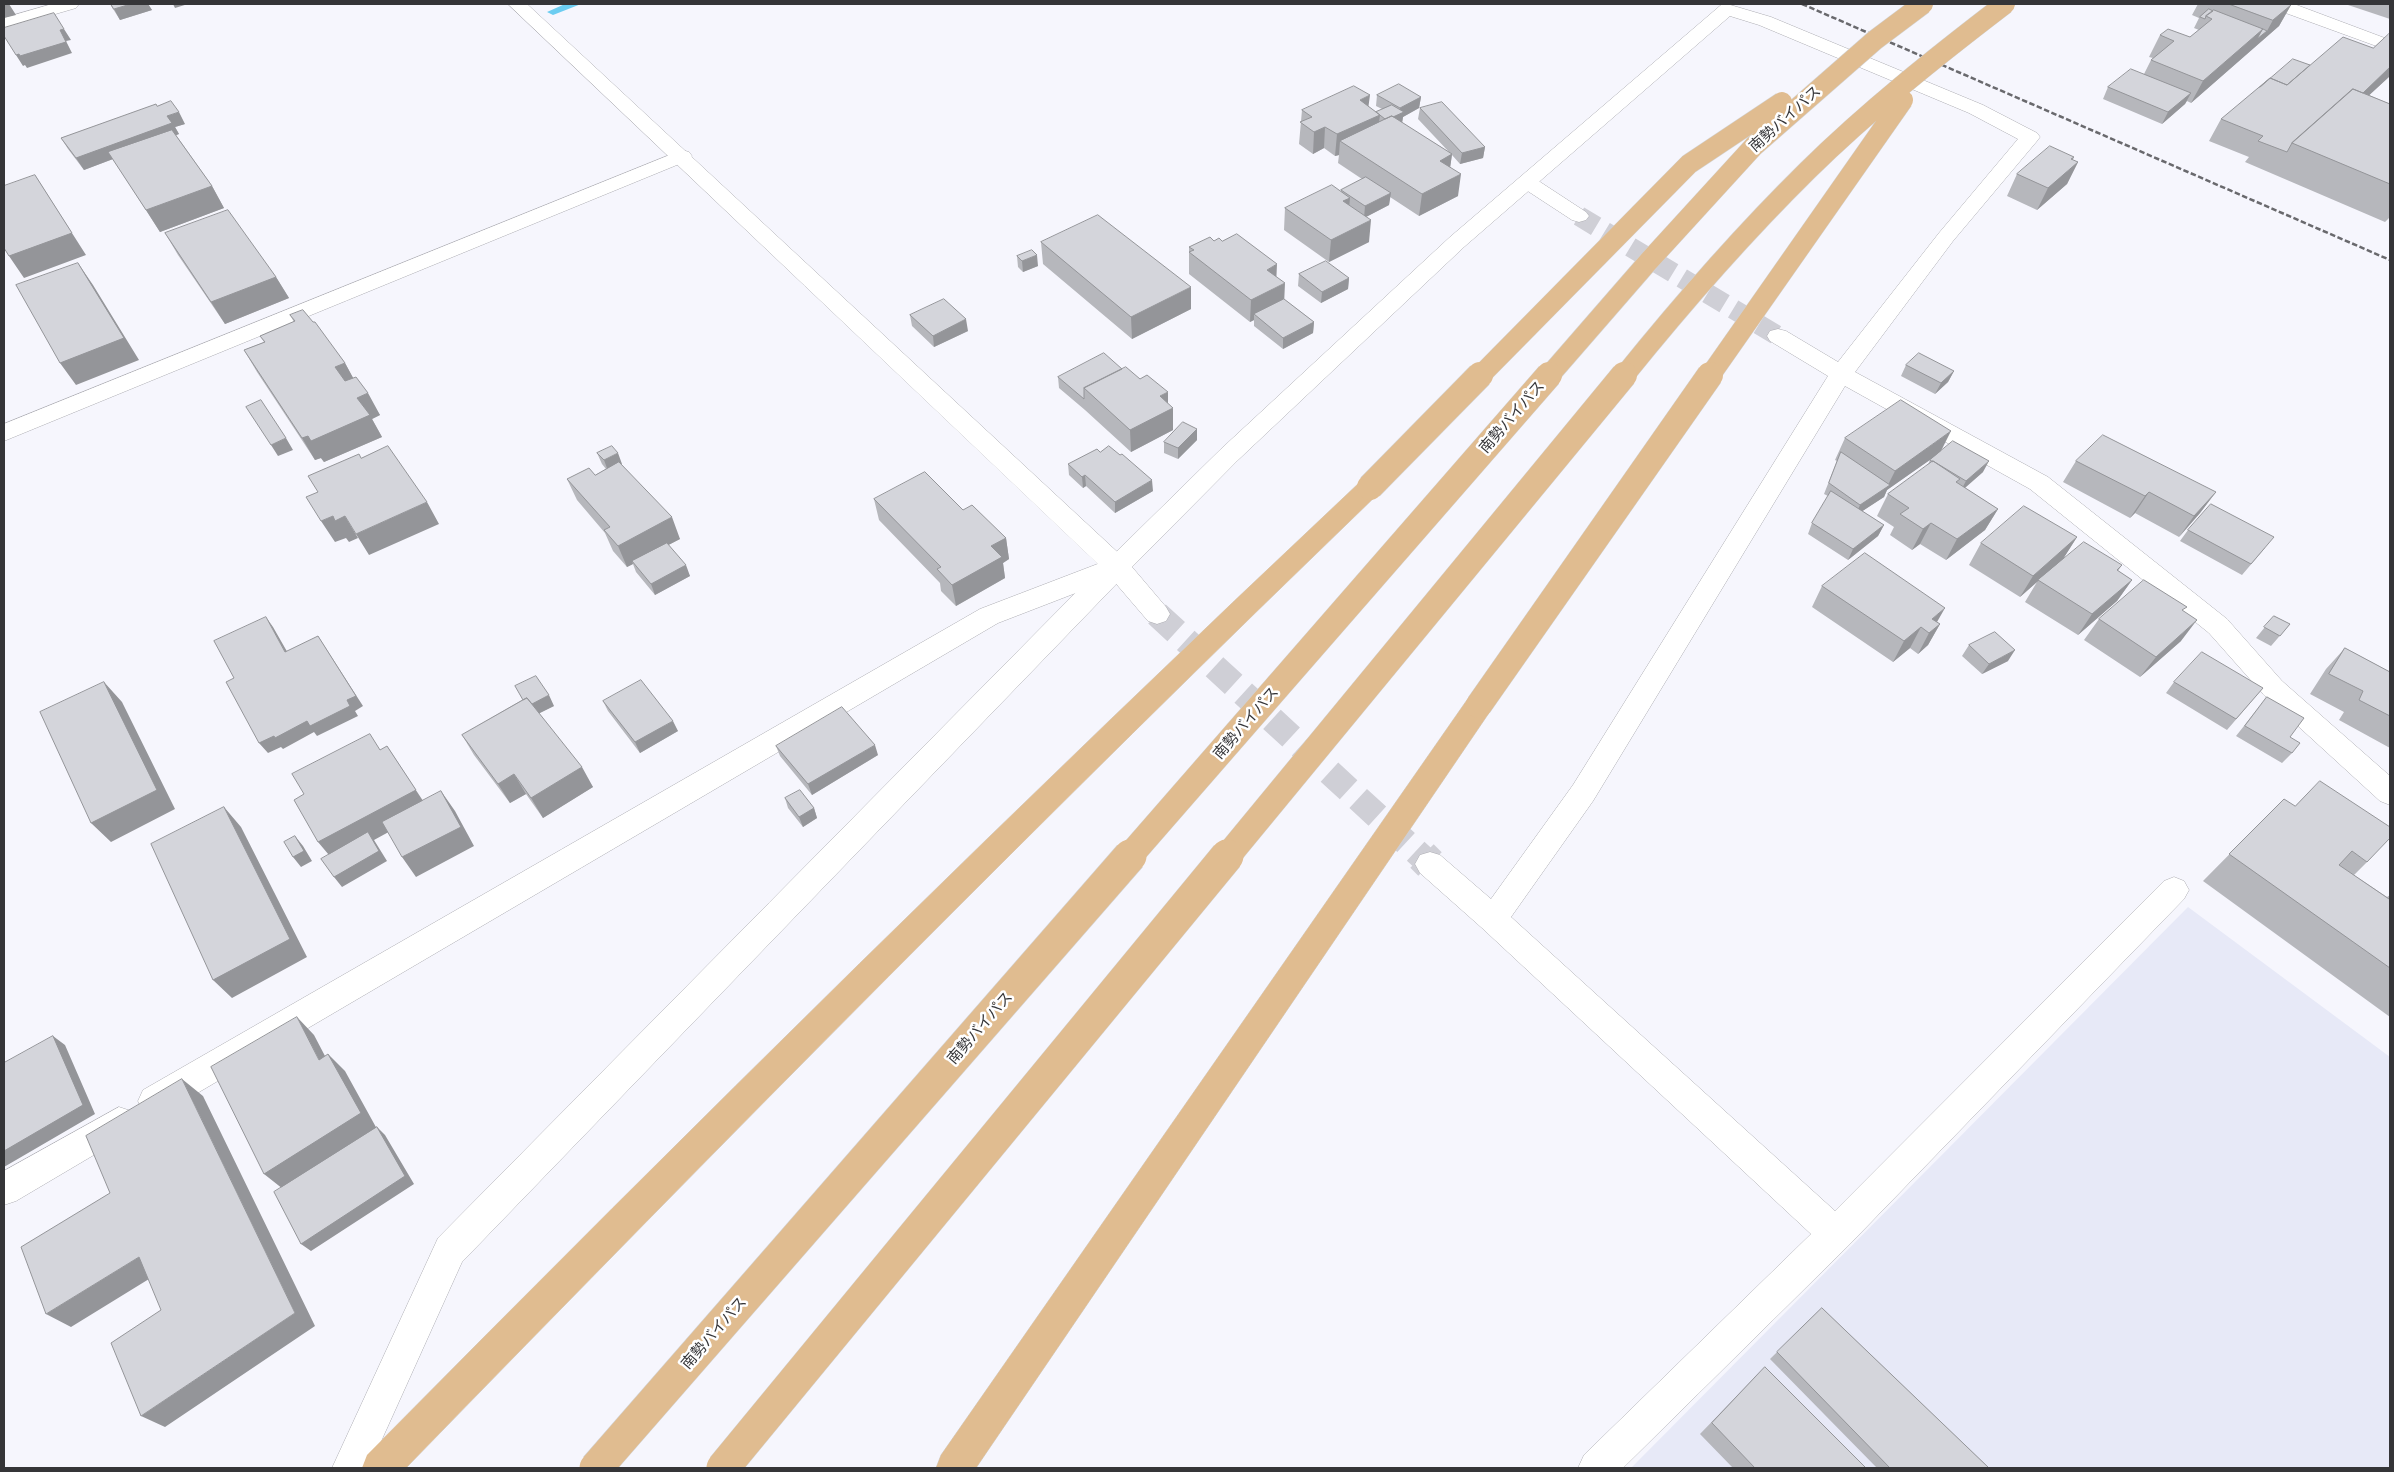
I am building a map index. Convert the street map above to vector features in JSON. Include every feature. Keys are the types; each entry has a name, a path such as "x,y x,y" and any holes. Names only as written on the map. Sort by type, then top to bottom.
{"highway":[{"name":"南勢バイパス","path":"596,1468 1648,262 1754,146 1875,40 1923,4"},
{"path":"723,1468 1689,296 1808,170 1930,62 2006,4"},
{"path":"380,1468 739,1102 1180,667 1370,487 1689,164 1875,40"},
{"path":"954,1468 1479,705 1930,62"}],"street":[{"path":"4,24 70,4"},
{"path":"517,4 682,156 1117,567 1157,614"},
{"path":"2278,4 2390,46"},
{"path":"350,1468 450,1250 1229,454 1457,242 1727,9 1765,22 1976,109 2030,137 1946,237 1841,374 1583,793 1494,919"},
{"path":"4,433 682,156"},
{"path":"1527,182 1579,216"},
{"path":"1778,336 1841,374 2039,484 2218,626 2273,688 2390,793"},
{"path":"4,1189 989,616 1117,567"},
{"path":"1430,864 1494,919 1836,1234"},
{"path":"1597,1468 1836,1234 2174,890"}],"shaded area":[{"path":"2188,907 2390,1057 2390,1468 1631,1468"}],"building":[{"path":"111,4 131,4 114,9"},
{"path":"2229,4 2288,4 2291,5 2273,20"},
{"path":"2209,9 2213,11 2205,19 2200,17"},
{"path":"2214,10 2263,29 2203,81 2151,60 2174,41 2160,35 2168,29 2190,37 2212,19 2206,16"},
{"path":"54,13 64,29 60,30 66,42 20,56 19,54 16,55 4,36 4,28"},
{"path":"2263,29 2267,31 2257,39"},
{"path":"2389,34 2390,67 2363,93 2353,89 2292,143 2287,152 2258,141 2263,136 2221,119 2270,78 2287,85 2343,37 2373,48"},
{"path":"2293,59 2310,65 2287,85 2270,78"},
{"path":"2131,69 2191,93 2168,112 2108,87"},
{"path":"1399,84 1421,97 1400,108 1377,95"},
{"path":"1354,86 1370,95 1360,100 1380,115 1337,134 1325,127 1314,132 1300,122 1312,117 1302,110"},
{"path":"2353,89 2390,104 2390,184 2292,143"},
{"path":"171,101 179,112 167,116 172,123 76,158 61,138 156,104 157,106"},
{"path":"1442,102 1485,147 1462,153 1420,108"},
{"path":"1392,105 1404,112 1385,119 1376,112"},
{"path":"1392,116 1452,154 1440,161 1461,174 1422,194 1340,141"},
{"path":"172,130 212,186 146,210 108,152"},
{"path":"2050,146 2074,157 2071,159 2078,162 2048,188 2017,174"},
{"path":"35,175 72,233 9,256 4,248 4,186"},
{"path":"1366,177 1391,193 1365,206 1341,190"},
{"path":"1332,185 1350,198 1343,201 1371,220 1331,240 1285,208"},
{"path":"228,210 276,277 211,302 165,233"},
{"path":"1098,215 1191,287 1131,317 1041,242"},
{"path":"1237,234 1277,264 1267,270 1285,283 1251,300 1189,252 1194,250 1189,247 1210,237 1214,241 1219,238 1222,241"},
{"path":"1032,250 1037,255 1022,261 1017,256"},
{"path":"1326,261 1349,278 1322,292 1299,274"},
{"path":"78,263 124,338 60,363 16,285"},
{"path":"944,299 966,319 933,336 910,315"},
{"path":"1284,299 1314,322 1283,338 1254,314"},
{"path":"303,310 315,322 345,363 335,367 345,381 356,377 368,393 357,398 370,415 311,441 308,436 302,438 244,350 265,342 260,336 295,321 290,315"},
{"path":"1104,353 1122,369 1084,388 1084,399 1058,377"},
{"path":"1919,353 1954,371 1941,383 1906,365"},
{"path":"1126,367 1140,379 1147,375 1168,392 1160,396 1173,408 1130,430 1084,388"},
{"path":"261,400 286,438 271,445 246,407"},
{"path":"1901,400 1951,431 1895,471 1845,438"},
{"path":"1183,422 1197,429 1178,448 1164,442"},
{"path":"2103,435 2216,492 2194,516 2149,492 2145,496 2076,461"},
{"path":"1953,441 1989,461 1966,481 1930,460"},
{"path":"388,446 427,502 356,534 345,516 335,521 333,516 321,521 306,497 318,492 308,476 359,454 361,458"},
{"path":"612,446 618,453 604,460 597,453"},
{"path":"1109,446 1120,455 1122,454 1152,480 1115,502 1085,475 1082,477 1068,464 1097,449 1100,452"},
{"path":"1841,452 1890,485 1860,505 1829,483"},
{"path":"1933,461 1960,479 1956,482 1998,509 1957,539 1931,523 1923,529 1900,514 1909,508 1888,494"},
{"path":"619,462 672,517 618,546 604,530 610,527 567,479 589,468 595,475"},
{"path":"925,472 963,510 972,505 1006,538 991,546 1002,557 952,585 937,569 941,567 874,499"},
{"path":"1831,491 1884,525 1853,549 1812,523"},
{"path":"2211,504 2274,537 2251,564 2188,530"},
{"path":"2024,506 2077,537 2033,576 1981,543"},
{"path":"2084,542 2122,565 2117,570 2132,580 2092,614 2038,580"},
{"path":"667,543 686,565 651,584 632,561"},
{"path":"1865,553 1945,608 1932,619 1940,624 1929,633 1921,627 1904,641 1822,586"},
{"path":"2144,580 2187,607 2182,610 2197,620 2156,657 2099,619"},
{"path":"2274,616 2290,624 2280,636 2264,627"},
{"path":"266,617 285,652 318,636 356,696 347,700 350,706 310,726 307,721 275,738 274,736 259,743 226,682 234,678 214,641"},
{"path":"1995,632 2015,650 1989,664 1969,645"},
{"path":"2345,648 2390,672 2390,716 2359,700 2363,691 2329,674"},
{"path":"2202,652 2263,688 2236,719 2174,682"},
{"path":"536,676 549,695 532,704 527,698 523,700 515,686"},
{"path":"641,680 673,721 635,742 603,701"},
{"path":"104,682 157,790 91,823 40,712"},
{"path":"2267,697 2304,718 2290,737 2300,743 2292,753 2245,726"},
{"path":"527,698 582,767 531,798 514,774 498,784 462,735"},
{"path":"842,707 875,745 808,784 776,746"},
{"path":"370,734 380,750 387,746 416,790 318,842 294,800 304,794 292,774"},
{"path":"2320,781 2390,827 2390,838 2367,862 2352,851 2339,865 2389,899 2390,897 2390,968 2229,854 2284,799 2295,806"},
{"path":"800,790 814,808 799,817 785,798"},
{"path":"441,791 461,827 402,857 382,822"},
{"path":"224,807 290,939 213,980 151,844"},
{"path":"368,832 379,851 334,877 321,859"},
{"path":"295,836 304,851 293,857 284,842"},
{"path":"297,1017 319,1060 328,1054 361,1113 264,1174 211,1067"},
{"path":"53,1036 83,1105 4,1151 4,1063"},
{"path":"182,1079 295,1313 141,1416 111,1343 161,1310 139,1257 46,1314 21,1247 110,1193 86,1136"},
{"path":"377,1127 405,1176 301,1244 274,1192"},
{"path":"1822,1308 1989,1468 1890,1468 1777,1352"},
{"path":"1765,1367 1866,1468 1755,1468 1712,1423"}],"waterway":[{"path":"553,12 575,4"}],"tunnel":[{"path":"1579,216 1778,336"},
{"path":"1157,614 1423,858"},
{"path":"1422,856 1430,864"}],"railway":[{"path":"1802,4 2390,260"}]}
